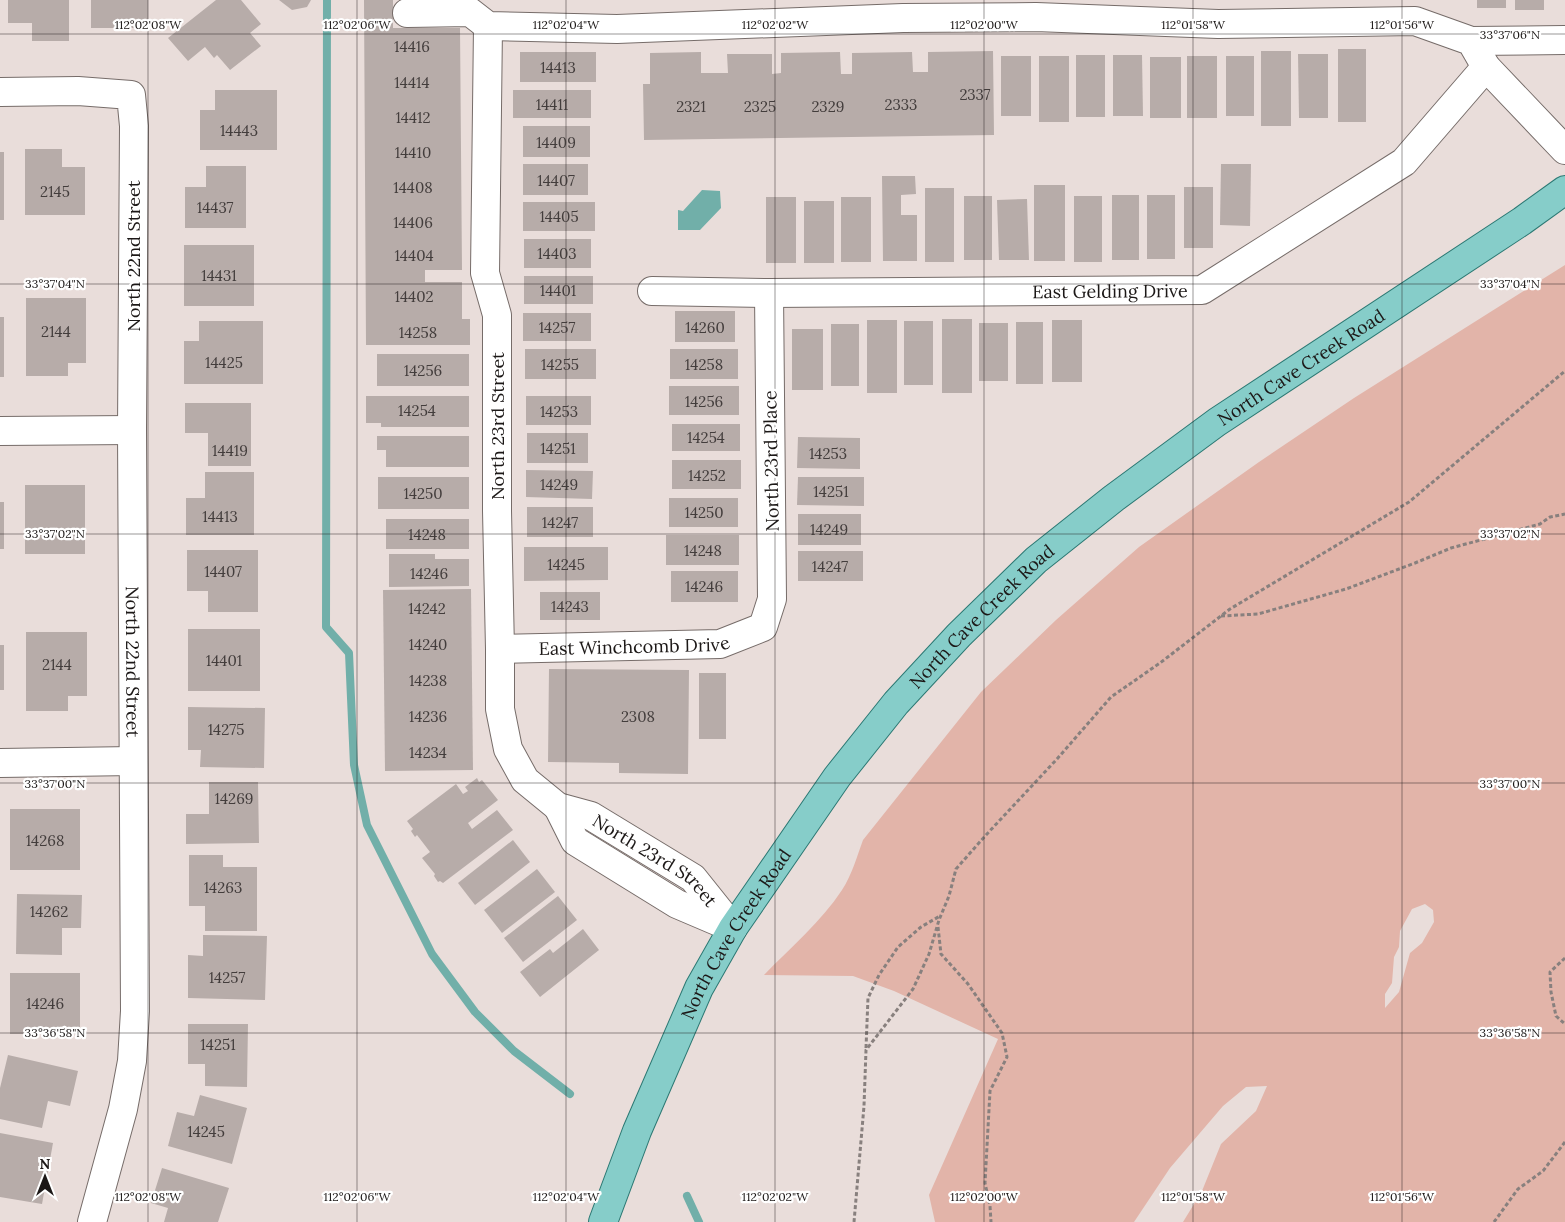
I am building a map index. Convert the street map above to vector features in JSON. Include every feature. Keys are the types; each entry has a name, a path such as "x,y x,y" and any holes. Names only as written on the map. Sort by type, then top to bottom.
{"main road":[{"name":"North Cave Creek Road","path":"603,1222 637,1131 699,988 733,928 837,777 896,703 959,635 1036,560 1114,498 1217,422 1514,227 1565,190"}],"street":[{"path":"407,13 470,12 488,26 617,29 903,18 1036,17 1218,24 1415,21 1471,41 1565,40"},
{"name":"North 23rd Street","path":"488,26 486,273 497,315 500,708 508,748 525,780 558,807 574,841 677,904 733,928"},
{"path":"1471,41 1486,67 1565,150"},
{"name":"East Gelding Drive","path":"652,291 769,293 1202,290 1404,162 1486,67"},
{"name":"North 22nd Street","path":"0,92 78,90 131,95 134,126 132,430 135,978 132,1061 123,1109 92,1222"},
{"name":"North 23rd Place","path":"763,627 772,599 769,293"},
{"path":"0,431 132,430"},
{"name":"East Winchcomb Drive","path":"500,649 720,644 763,627"},
{"path":"0,763 134,761"}],"path":[{"path":"866,1050 913,989 929,954 940,916 949,896 956,869 1111,697 1160,663 1220,616 1409,502 1565,371"},
{"path":"1220,616 1258,614 1346,588 1451,548 1540,524 1550,517 1565,514"},
{"path":"854,1222 864,1106 868,998 879,975 898,947 920,927 940,916"},
{"path":"938,924 941,954 968,984 1002,1032 1007,1057 990,1092 985,1183 991,1222"},
{"path":"1565,958 1550,972 1551,992 1556,1016 1565,1024"},
{"path":"1494,1222 1518,1188 1543,1170 1565,1142"}],"shaded area":[{"path":"1565,265 1565,1222 1183,1222 1202,1191 1221,1144 1256,1111 1267,1086 1246,1087 1223,1106 1170,1168 1134,1222 935,1222 929,1195 998,1039 894,991 853,976 764,975 815,924 834,902 849,878 863,840 981,692 1056,620 1139,547 1259,462 1354,398","holes":["1425,904 1433,910 1434,922 1422,943 1410,953 1399,992 1385,1008 1385,994 1392,983 1394,957 1399,947 1400,931 1412,909"]}],"water":[{"path":"702,190 720,191 721,208 700,230 678,230 678,210 683,211"}],"building":[{"path":"8,0 69,0 69,41 32,41 32,23 8,23"},
{"path":"91,0 148,0 148,28 91,28"},
{"path":"216,0 241,0 261,24 250,33 261,46 230,70 217,55 214,58 205,47 188,61 168,38"},
{"path":"279,0 311,0 307,7 292,10"},
{"path":"364,0 393,0 393,28 460,28 462,270 425,270 425,282 462,282 462,319 470,319 470,345 366,345"},
{"path":"1477,0 1506,0 1506,8 1477,8"},
{"path":"1515,0 1544,0 1544,10 1515,10"},
{"path":"1338,49 1366,49 1366,122 1338,122"},
{"path":"993,51 994,135 644,140 643,84 650,84 650,53 701,52 701,73 728,73 727,54 772,54 772,74 781,73 781,53 840,52 841,74 852,74 852,53 912,52 913,72 928,72 928,52"},
{"path":"1261,51 1291,51 1291,126 1261,126"},
{"path":"520,52 596,52 596,82 520,82"},
{"path":"1298,54 1328,54 1328,118 1299,118"},
{"path":"1076,55 1105,55 1105,117 1076,117"},
{"path":"1113,55 1142,55 1143,116 1113,116"},
{"path":"1001,56 1031,56 1031,116 1001,116"},
{"path":"1039,56 1069,56 1069,122 1039,122"},
{"path":"1187,56 1217,56 1217,118 1187,118"},
{"path":"1226,56 1254,56 1254,116 1226,116"},
{"path":"1150,57 1181,57 1181,118 1150,118"},
{"path":"215,90 277,90 277,150 200,150 200,110 215,110"},
{"path":"513,90 591,90 591,118 513,118"},
{"path":"523,126 590,126 590,157 523,157"},
{"path":"25,149 62,149 62,167 85,167 85,215 25,215"},
{"path":"0,152 4,152 4,220 0,220"},
{"path":"523,164 588,164 588,195 523,195"},
{"path":"1221,164 1251,164 1250,226 1220,225"},
{"path":"206,166 246,166 246,228 185,228 185,187 206,187"},
{"path":"882,176 915,176 916,194 901,195 901,215 917,215 917,261 883,261"},
{"path":"1034,185 1065,185 1065,261 1034,261"},
{"path":"1184,187 1213,187 1213,248 1184,248"},
{"path":"925,188 954,188 954,262 925,262"},
{"path":"1112,195 1139,195 1139,260 1112,260"},
{"path":"1147,195 1175,195 1175,259 1147,259"},
{"path":"964,196 992,196 992,260 964,260"},
{"path":"1074,196 1102,196 1102,262 1074,262"},
{"path":"766,197 796,197 796,263 766,263"},
{"path":"841,197 871,197 871,262 841,262"},
{"path":"1027,199 1029,260 999,260 997,200"},
{"path":"804,201 834,201 834,263 804,263"},
{"path":"523,202 595,202 595,231 523,231"},
{"path":"524,239 591,239 591,268 524,268"},
{"path":"184,245 254,245 254,306 184,306"},
{"path":"524,276 593,276 593,304 524,304"},
{"path":"26,298 86,298 86,363 68,363 68,376 26,376"},
{"path":"675,311 735,311 735,342 675,342"},
{"path":"523,313 591,313 591,341 523,341"},
{"path":"0,317 4,317 4,377 0,377"},
{"path":"942,319 972,319 972,393 942,393"},
{"path":"867,320 897,320 897,393 867,393"},
{"path":"1052,320 1082,320 1082,382 1052,382"},
{"path":"199,321 263,321 263,384 184,384 184,341 199,341"},
{"path":"904,321 933,321 933,385 904,385"},
{"path":"1016,322 1043,322 1043,384 1016,384"},
{"path":"979,323 1008,323 1008,381 979,381"},
{"path":"831,324 859,324 859,386 831,386"},
{"path":"792,329 823,329 823,390 792,390"},
{"path":"525,349 596,349 596,379 525,379"},
{"path":"670,349 738,349 738,379 670,379"},
{"path":"377,354 469,354 469,386 377,386"},
{"path":"669,386 739,386 739,415 669,415"},
{"path":"366,396 469,396 469,427 381,427 381,423 366,423"},
{"path":"526,396 591,396 591,425 526,425"},
{"path":"185,403 251,403 251,466 208,466 208,433 185,433"},
{"path":"672,424 740,424 740,451 672,451"},
{"path":"527,433 588,433 588,463 527,463"},
{"path":"377,436 469,436 469,467 386,467 386,450 377,450"},
{"path":"798,437 860,438 860,469 797,468"},
{"path":"672,460 741,460 741,489 672,489"},
{"path":"526,470 593,471 592,499 526,497"},
{"path":"205,472 254,472 254,535 186,535 186,498 205,498"},
{"path":"378,477 469,477 469,509 378,509"},
{"path":"798,477 864,477 864,506 797,505"},
{"path":"25,485 85,485 85,554 25,554"},
{"path":"669,498 738,498 738,527 669,527"},
{"path":"0,502 4,502 4,549 0,549"},
{"path":"527,507 593,507 593,537 527,537"},
{"path":"798,514 861,514 861,545 798,545"},
{"path":"386,519 469,519 469,549 386,549"},
{"path":"666,535 739,535 739,565 666,565"},
{"path":"524,547 608,547 608,580 524,581"},
{"path":"187,550 258,550 258,612 208,612 208,591 187,591"},
{"path":"798,551 863,551 863,581 798,581"},
{"path":"389,554 435,554 435,559 469,559 469,586 389,587"},
{"path":"671,571 738,571 738,602 671,602"},
{"path":"471,589 473,770 385,771 383,590"},
{"path":"540,592 600,592 600,620 540,620"},
{"path":"188,629 260,629 260,691 188,691"},
{"path":"26,632 87,632 87,696 68,696 68,711 26,711"},
{"path":"0,645 4,645 4,690 0,690"},
{"path":"549,669 689,670 688,774 619,773 619,763 548,762"},
{"path":"699,673 726,673 726,739 699,739"},
{"path":"188,707 265,708 264,768 200,767 201,750 188,750"},
{"path":"477,778 479,782 482,780 498,800 468,823 472,829 497,810 513,830 443,883 438,882 434,876 435,874 422,858 430,852 417,835 415,837 411,831 413,829 407,821 456,784 463,794 468,791 465,787"},
{"path":"209,782 258,782 259,843 186,844 186,814 209,814"},
{"path":"10,809 80,809 80,870 10,870"},
{"path":"513,840 530,862 475,905 458,883"},
{"path":"189,855 223,855 223,867 257,867 257,931 205,931 205,906 189,906"},
{"path":"537,869 555,892 502,933 484,910"},
{"path":"17,894 82,895 81,928 62,928 62,955 16,954"},
{"path":"558,896 577,920 523,962 504,938"},
{"path":"583,929 599,950 540,997 520,972 550,949 553,953"},
{"path":"203,935 267,936 265,1000 188,998 188,955 203,956"},
{"path":"10,973 80,973 80,1034 10,1034"},
{"path":"188,1024 248,1024 247,1087 205,1086 205,1064 188,1064"},
{"path":"8,1055 78,1071 70,1106 48,1101 42,1128 0,1119 0,1088"},
{"path":"200,1095 247,1108 232,1164 168,1146 177,1112 194,1116"},
{"path":"0,1133 53,1143 42,1204 0,1197"},
{"path":"162,1168 229,1188 218,1222 164,1222 168,1208 151,1203"}],"waterway":[{"path":"327,0 326,627 349,653 354,765 367,825 432,954 475,1012 514,1051 570,1094"},
{"path":"687,1196 699,1222"}]}
